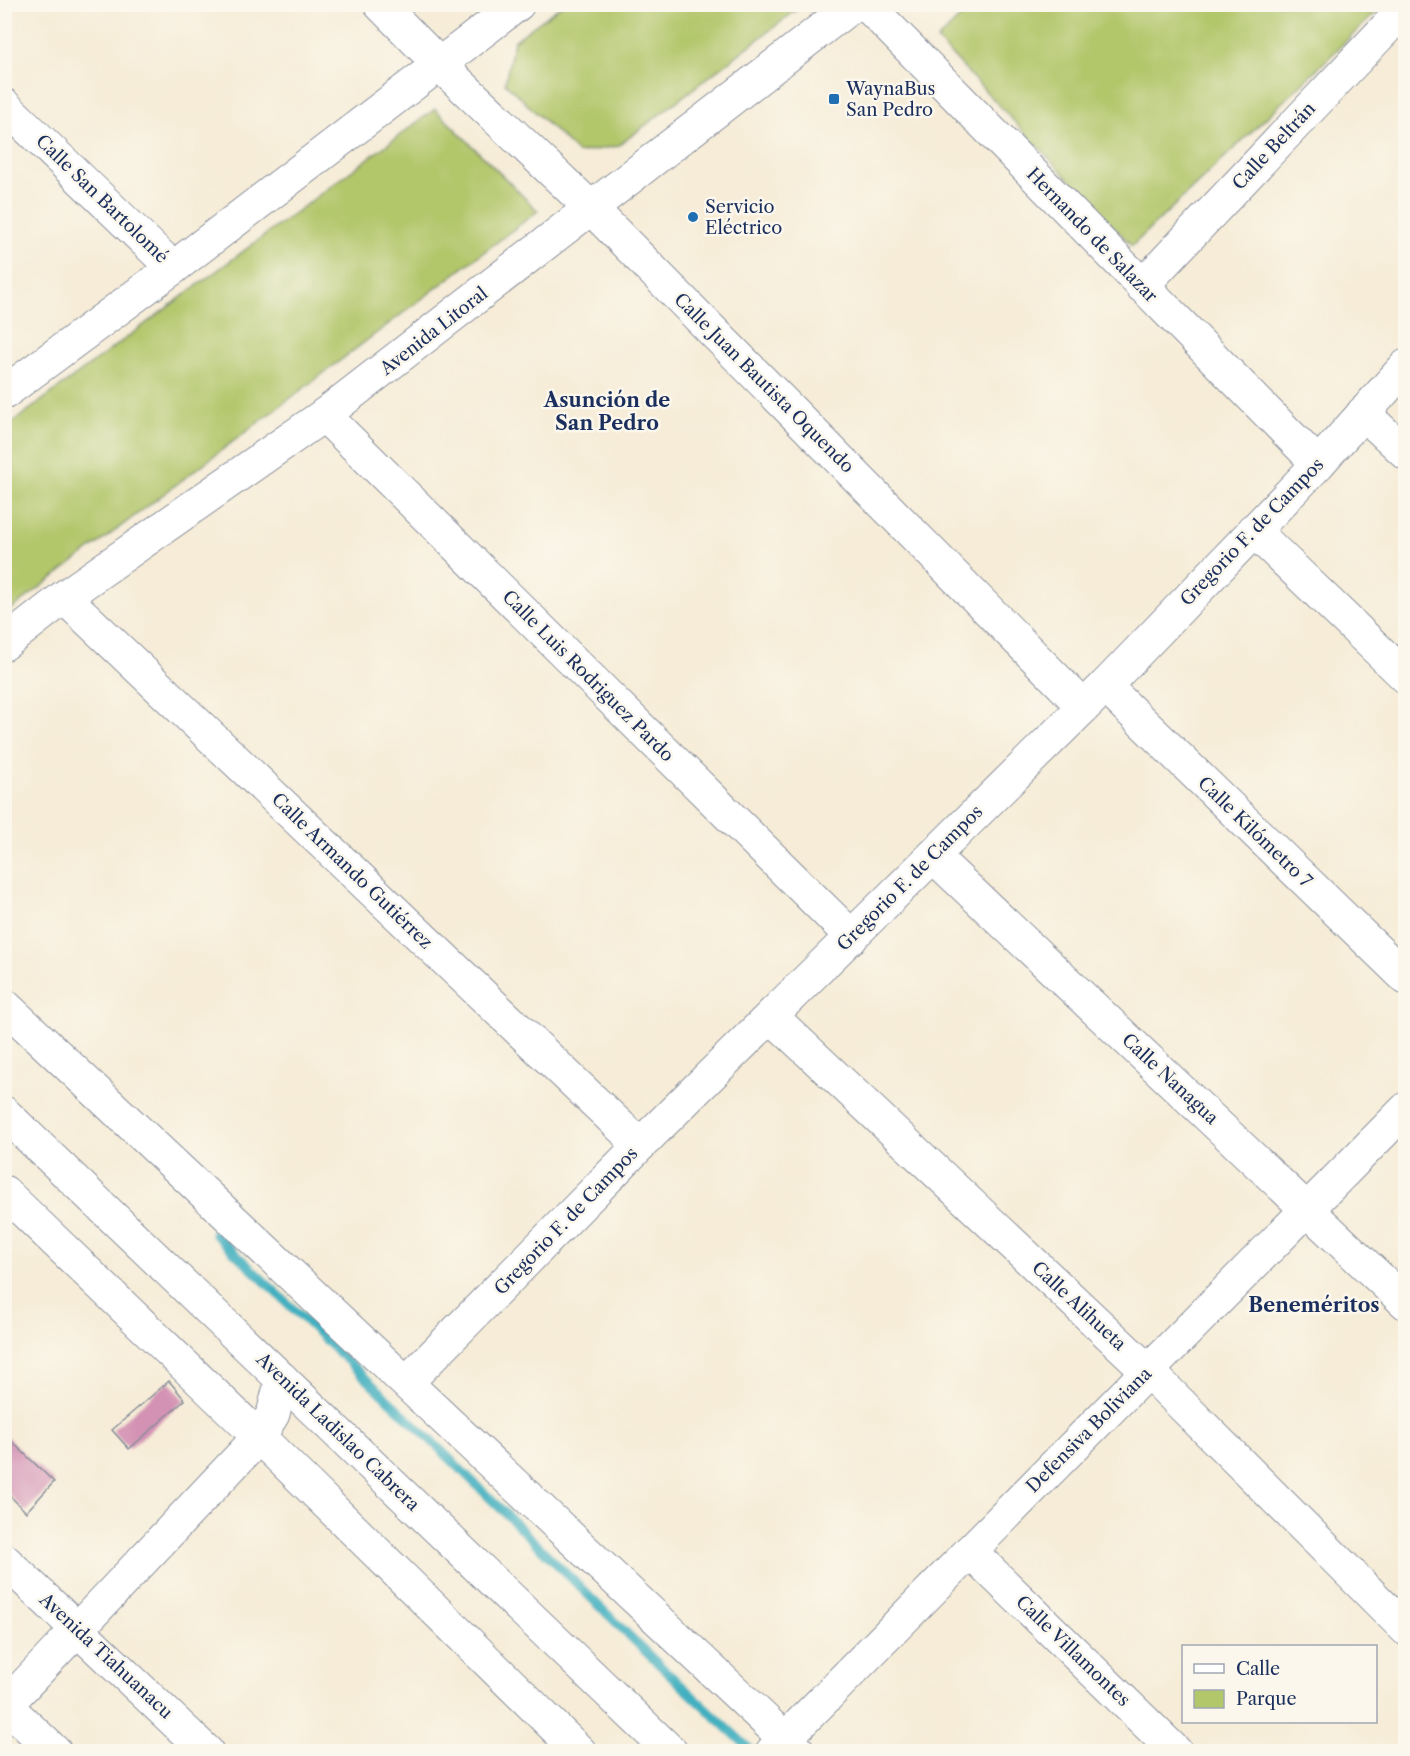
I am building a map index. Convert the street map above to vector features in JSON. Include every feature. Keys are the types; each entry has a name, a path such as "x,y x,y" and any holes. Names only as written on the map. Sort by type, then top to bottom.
{"main road":[{"name":"Calle Juan Bautista Oquendo","path":"380,4 440,65 592,209 1094,696"},
{"path":"4,393 173,268 518,4"},
{"name":"Avenida Litoral","path":"4,644 64,597 324,416 854,4"},
{"name":"Hernando de Salazar","path":"866,4 1318,464"},
{"name":"Calle Beltrán","path":"1142,285 1406,7"},
{"name":"Calle San Bartolomé","path":"4,105 173,268"},
{"name":"Gregorio F. de Campos","path":"407,1382 640,1145 1094,696 1318,464 1406,366"},
{"path":"1363,412 1406,453"},
{"name":"Calle Luis Rodriguez Pardo","path":"324,416 852,937"},
{"path":"1253,530 1406,678"},
{"name":"Calle Armando Gutiérrez","path":"64,597 640,1145"},
{"name":"Calle Kilómetro 7","path":"1094,696 1406,978"},
{"name":"Calle Nanagua","path":"933,856 1406,1303"},
{"path":"4,1005 407,1382 785,1747"},
{"name":"Calle Alihueta","path":"771,1016 1148,1371 1406,1629"},
{"name":"Defensiva Boliviana","path":"785,1747 969,1551 1406,1109"},
{"name":"Avenida Ladislao Cabrera","path":"4,1113 671,1752"},
{"path":"4,1192 259,1437 580,1752"},
{"path":"55,1752 5,1705 259,1437 273,1414 282,1379"},
{"name":"Calle Villamontes","path":"969,1551 1176,1752"},
{"name":"Avenida Tiahuanacu","path":"4,1560 207,1752"}],"green space":[{"path":"974,4 1384,5 1132,246 937,40"},
{"path":"562,5 803,5 618,146 578,153 505,83 514,41"},
{"path":"435,109 538,211 5,614 5,428"}],"building":[{"path":"169,1381 185,1400 129,1449 112,1430"},
{"path":"4,1434 54,1482 26,1512 4,1490"}],"waterway":[{"path":"215,1234 443,1452 651,1657 753,1752"}],"place":[{"name":"WaynaBus San Pedro","path":"834,99"},
{"name":"Servicio Eléctrico","path":"693,217"}],"district":[{"name":"Asunción de San Pedro","path":"607,412"},
{"name":"Beneméritos","path":"1314,1305"}]}
